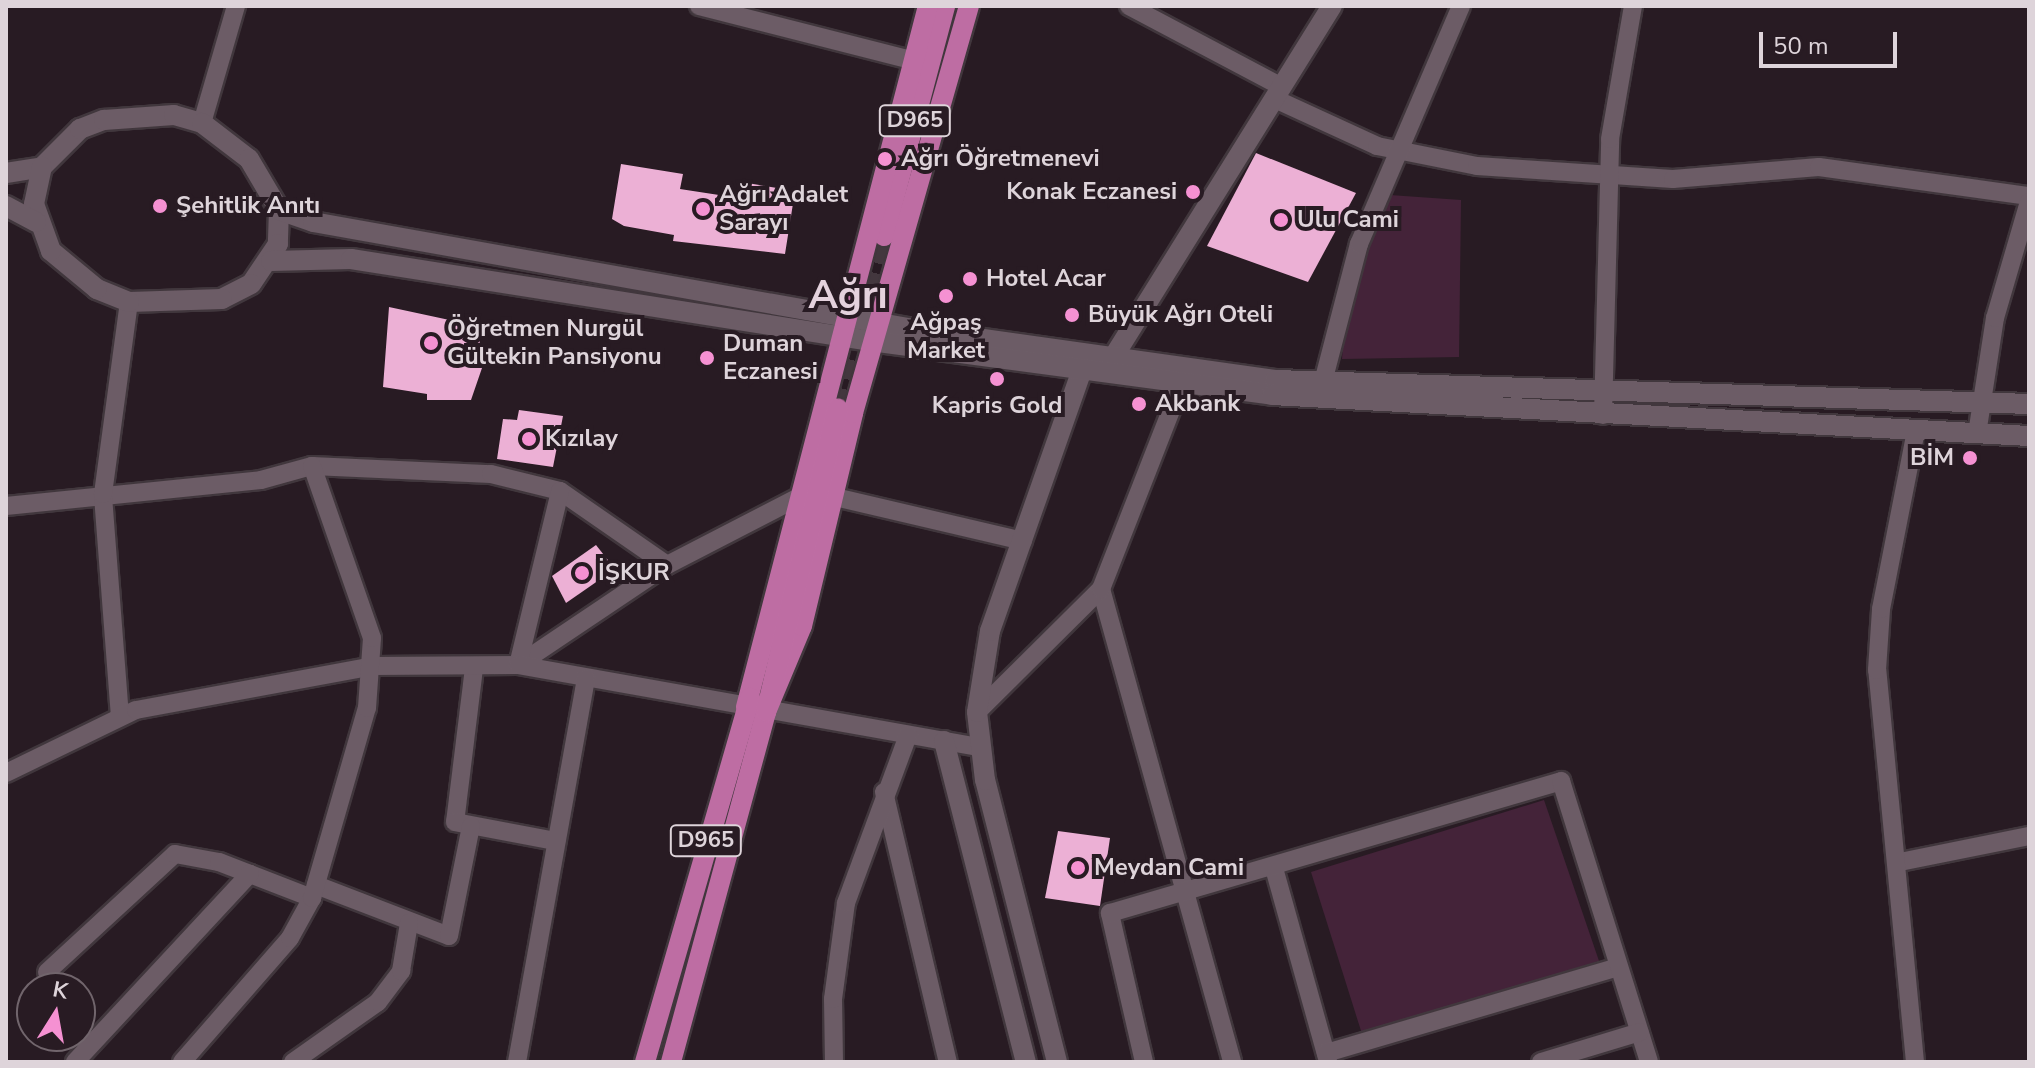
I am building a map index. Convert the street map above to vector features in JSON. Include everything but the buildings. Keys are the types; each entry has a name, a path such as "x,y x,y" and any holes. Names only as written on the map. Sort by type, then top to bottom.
{"main road":[{"path":"746,707 797,498 850,316 928,6"},
{"name":"D965","path":"884,236 945,6"},
{"path":"766,712 802,626 831,496 880,333 969,6"},
{"path":"1114,356 1332,6"},
{"path":"6,173 42,167 80,129 127,113 202,123 249,159 279,210 271,261 251,284 222,299 129,302 73,273 36,222 6,206"},
{"path":"36,222 42,167"},
{"path":"279,210 313,222 850,316 880,333 1081,372 1181,385 1603,415 2029,436"},
{"path":"271,261 351,259 843,337 880,333 1114,356 1323,382 2029,404"},
{"path":"1057,1062 979,747 977,712 990,631 1081,372"},
{"name":"D965","path":"671,1062 766,712 782,624 838,408"},
{"name":"D965","path":"645,1062 746,707 782,624"},
{"path":"944,741 1026,1062"}],"street":[{"path":"202,123 236,6"},
{"path":"699,6 914,61"},
{"path":"1129,6 1168,14 1278,93 1397,151 1477,166 1609,172 1673,179 1819,167 2029,199 2023,242 1981,402 1977,434"},
{"path":"1323,382 1350,272 1397,151 1461,6"},
{"path":"1603,415 1609,172 1633,6"},
{"path":"120,717 103,494 129,302"},
{"path":"977,712 1101,589 1181,385"},
{"path":"1915,1062 1900,862 1878,640 1916,431"},
{"path":"182,1062 290,938 314,892 373,666 366,611 312,466"},
{"path":"6,506 261,480 312,466 491,474 560,491 667,565"},
{"path":"518,665 560,491"},
{"path":"831,496 1023,541"},
{"path":"518,665 667,565 797,498"},
{"path":"1101,589 1188,892 1232,1062"},
{"path":"6,773 120,717 373,666 474,668 518,665 766,712 979,747"},
{"path":"474,668 455,822 556,841"},
{"path":"517,1062 586,678"},
{"path":"834,1062 833,999 846,903 884,792 908,735"},
{"path":"1144,1062 1110,913 1274,868 1561,781 1649,1062"},
{"path":"884,792 948,1062"},
{"path":"47,972 160,861 193,855 449,936 471,826"},
{"path":"1900,862 2029,836"},
{"path":"1274,868 1327,1057 1619,967"},
{"path":"75,1062 250,874"},
{"path":"293,1062 378,1002 401,971 409,923"},
{"path":"1541,1062 1640,1032"}],"shaded area":[{"path":"1390,195 1461,200 1459,357 1342,359 1347,289"},
{"path":"1544,800 1599,961 1362,1034 1311,872"}],"tunnel":[{"path":"838,408 884,236"}],"place":[{"name":"Ağrı Öğretmenevi","path":"885,159"},
{"name":"Konak Eczanesi","path":"1193,192"},
{"name":"Şehitlik Anıtı","path":"160,206"},
{"name":"Ağrı Adalet Sarayı","path":"703,209"},
{"name":"Ulu Cami","path":"1281,220"},
{"name":"Hotel Acar","path":"970,279"},
{"name":"Ağpaş Market","path":"946,296"},
{"name":"Büyük Ağrı Oteli","path":"1072,315"},
{"name":"Öğretmen Nurgül Gültekin Pansiyonu","path":"431,343"},
{"name":"Duman Eczanesi","path":"707,358"},
{"name":"Kapris Gold","path":"997,379"},
{"name":"Akbank","path":"1139,404"},
{"name":"Kızılay","path":"529,439"},
{"name":"BİM","path":"1970,458"},
{"name":"İŞKUR","path":"582,573"},
{"name":"Meydan Cami","path":"1078,868"}],"district":[{"name":"Ağrı","path":"848,295"}]}
